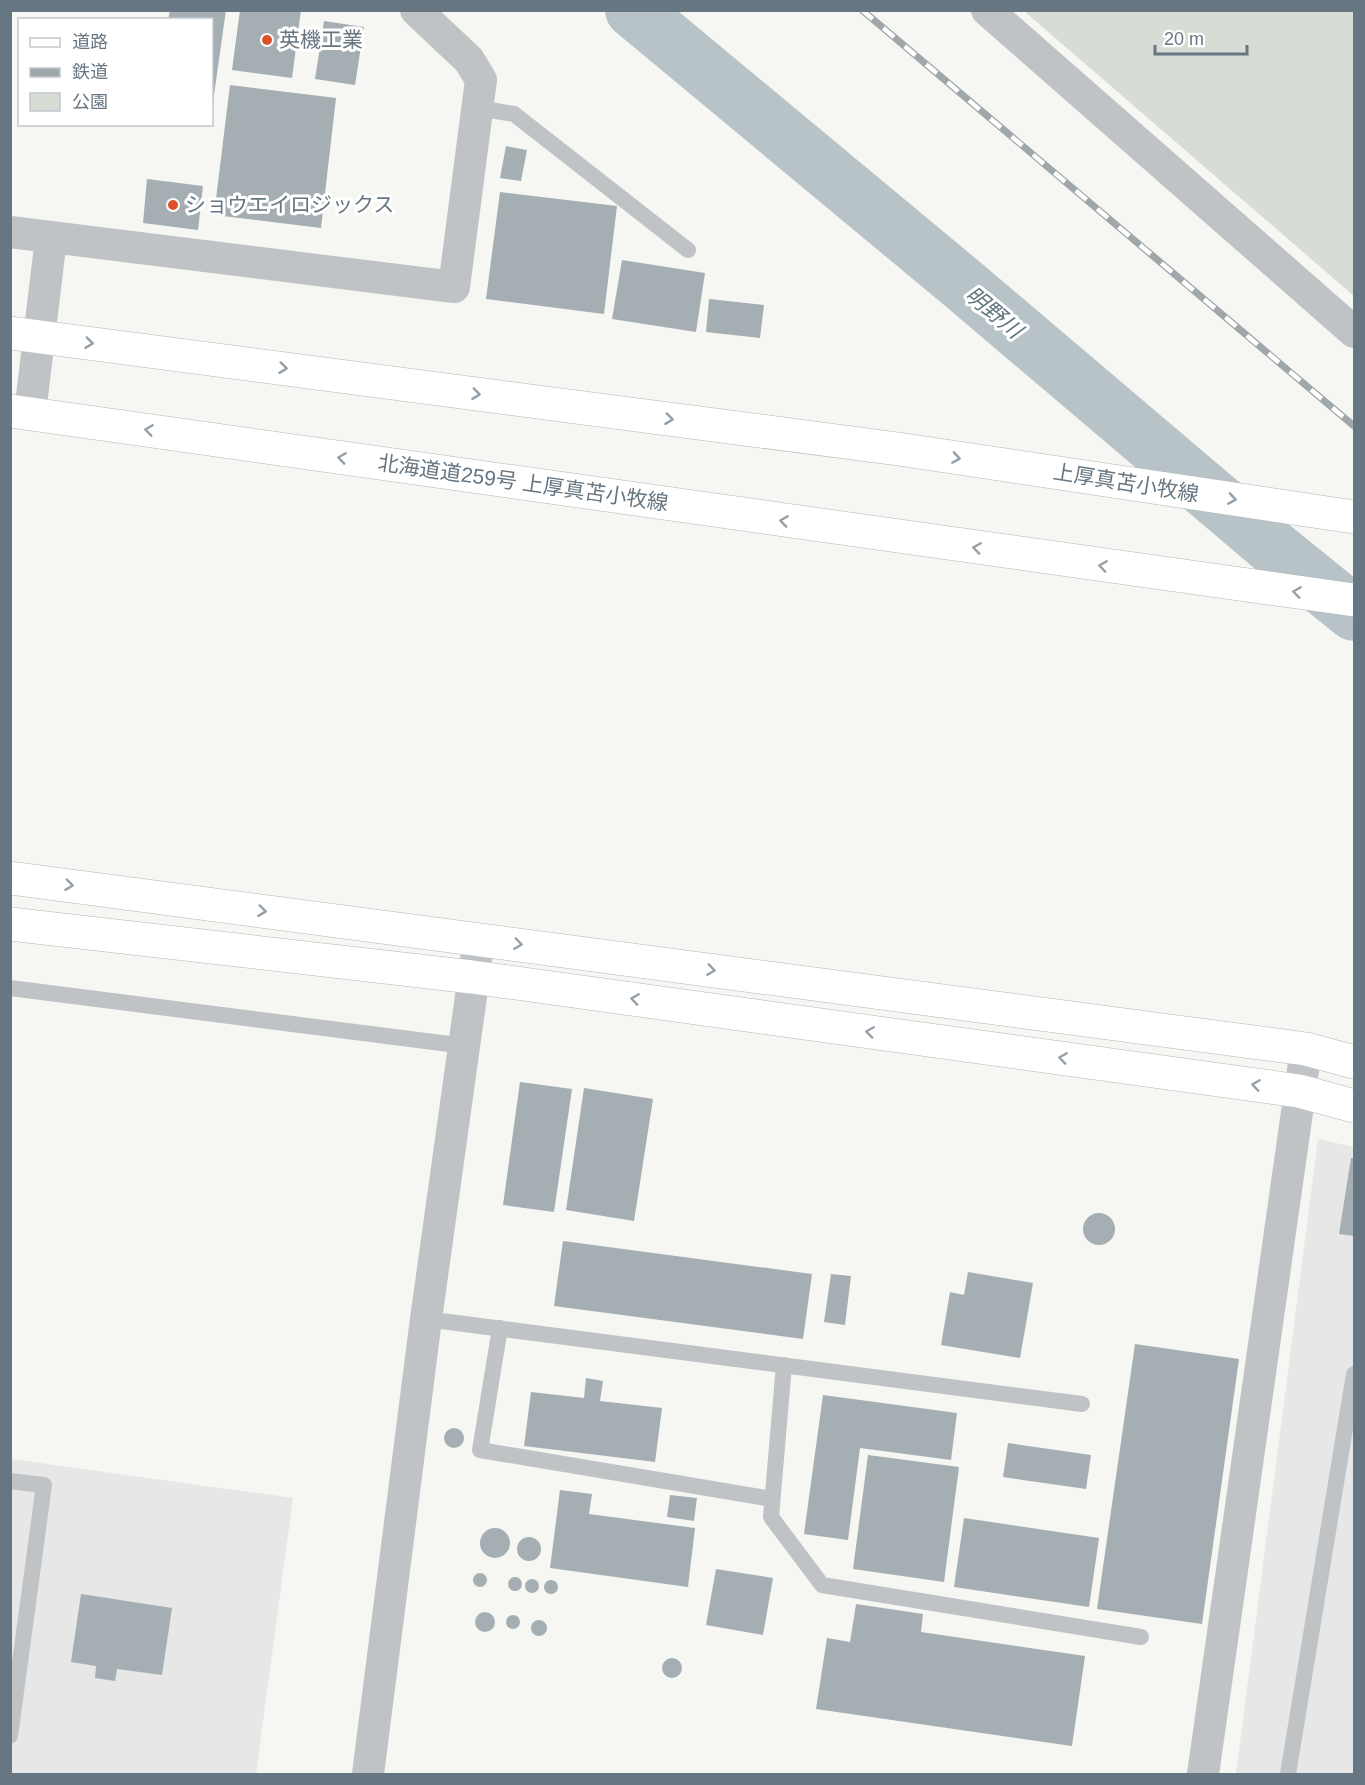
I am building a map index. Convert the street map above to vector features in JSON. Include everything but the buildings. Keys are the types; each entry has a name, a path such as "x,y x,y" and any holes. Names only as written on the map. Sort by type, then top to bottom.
{"street":[{"path":"10,232 454,288 481,80 469,60 416,10"},
{"path":"987,10 1354,332"},
{"path":"20,412 24,334 51,238"},
{"name":"上厚真苫小牧線","path":"24,334 898,449 1354,518"},
{"name":"北海道道259号 上厚真苫小牧線","path":"20,412 1354,600"},
{"path":"10,878 1306,1049 1354,1062"},
{"path":"10,924 472,977 1299,1091 1354,1106"},
{"path":"368,1774 426,1318 479,939"},
{"path":"1203,1774 1306,1049"}],"lane":[{"path":"478,108 514,114 688,250"},
{"path":"10,988 465,1046"},
{"path":"426,1318 1082,1404"},
{"path":"500,1328 480,1450 772,1499"},
{"path":"784,1365 771,1517 822,1585 1141,1637"},
{"path":"1288,1774 1354,1374"},
{"path":"10,1481 44,1485 10,1737"}],"shaded area":[{"path":"1318,1139 1354,1147 1354,1774 1236,1774"},
{"path":"11,1459 293,1498 256,1774 11,1774"}],"green space":[{"path":"1024,11 1354,11 1354,296"}],"waterway":[{"name":"明野川","path":"633,10 1354,613"}],"railway":[{"path":"862,10 1354,426"}],"place":[{"name":"英機工業","path":"267,40"},
{"name":"ショウエイロジックス","path":"173,205"}]}
